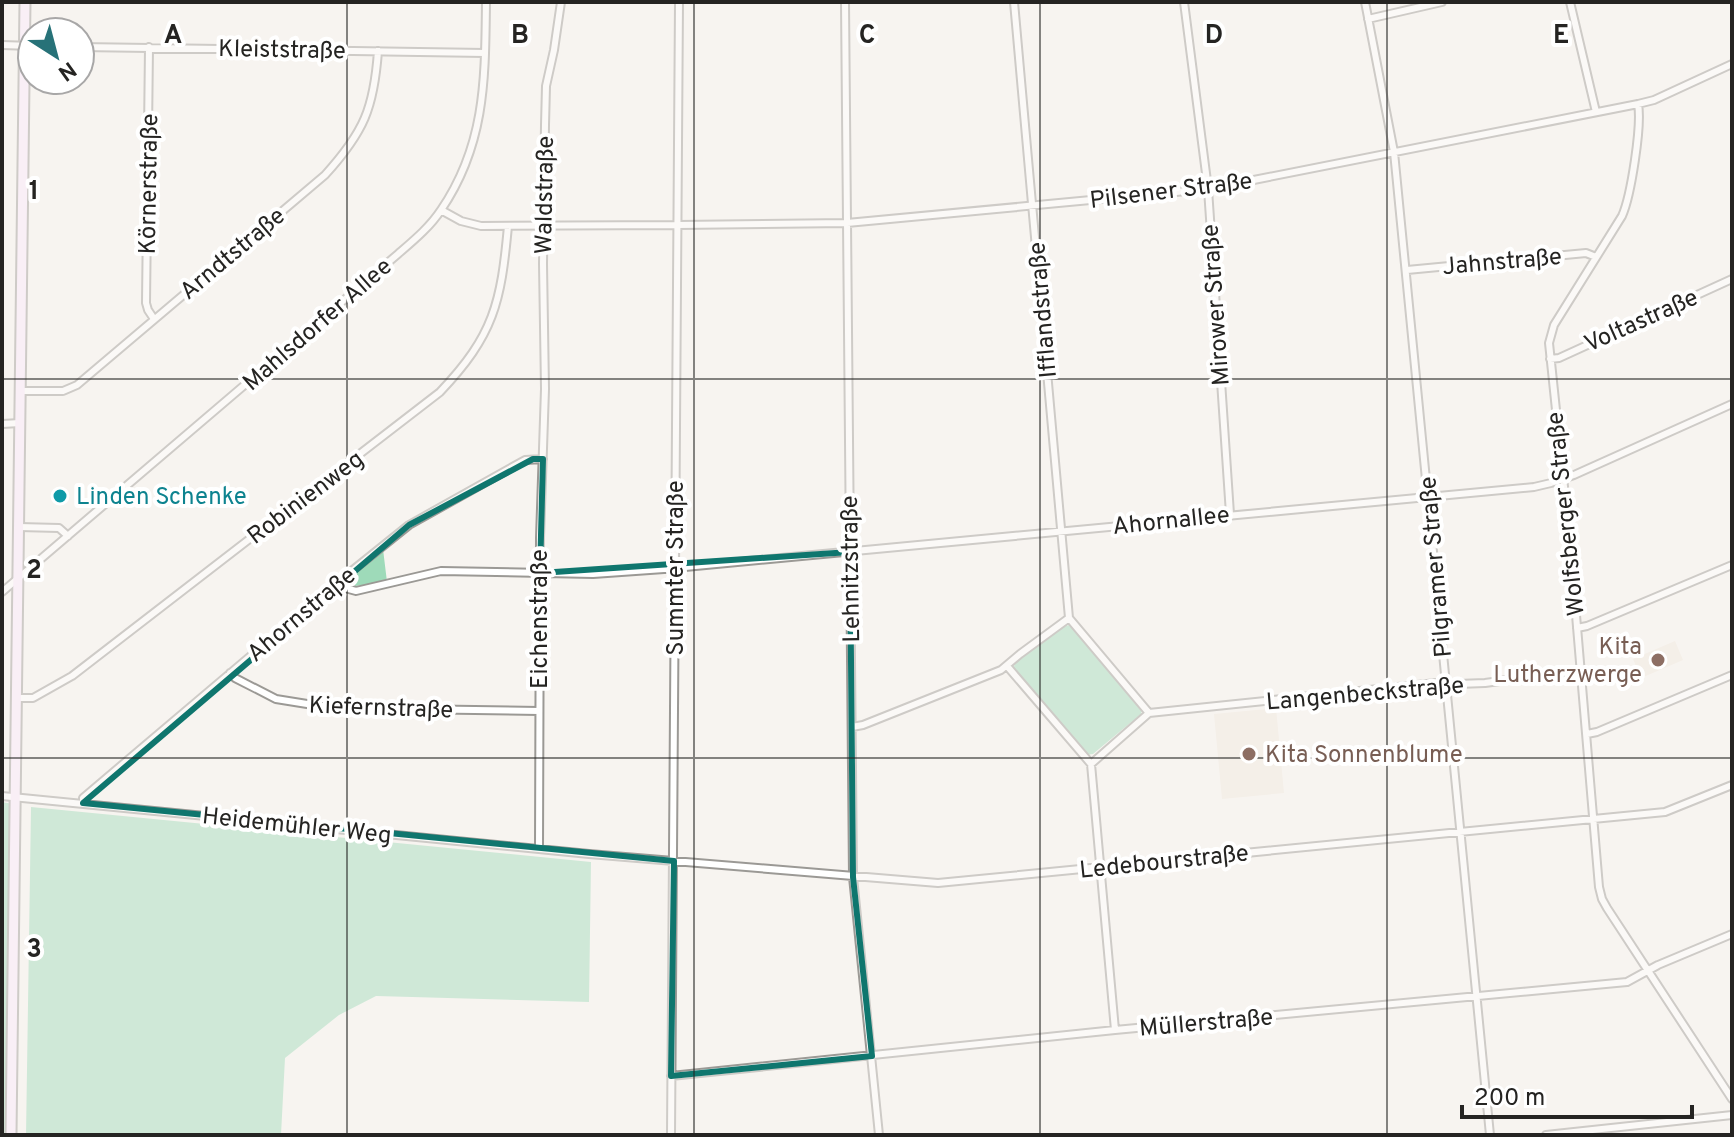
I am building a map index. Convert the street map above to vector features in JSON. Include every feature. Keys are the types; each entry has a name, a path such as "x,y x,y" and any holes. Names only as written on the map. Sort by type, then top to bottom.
{"street":[{"name":"Mahlsdorfer Allee","path":"2,592 398,254 441,210 465,165 478,124 484,89 486,2"},
{"name":"Waldstraße","path":"545,389 546,86 561,2"},
{"name":"Summter Straße","path":"671,1135 679,2"},
{"name":"Lehnitzstraße","path":"845,2 853,877 879,1135"},
{"name":"Ifflandstraße","path":"1014,2 1069,618"},
{"name":"Mirower Straße","path":"1184,2 1208,189 1230,514"},
{"name":"Pilgramer Straße","path":"1365,2 1394,152 1490,1135"},
{"path":"1368,19 1442,2"},
{"path":"1570,2 1596,112"},
{"name":"Kleiststraße","path":"96,47 485,53"},
{"name":"Körnerstraße","path":"149,47 146,303 154,319"},
{"name":"Arndtstraße","path":"21,391 63,391 77,385 325,175 348,150 362,125 371,102 378,51"},
{"name":"Pilsener Straße","path":"544,227 847,223 1208,189 1638,104 1654,100 1732,64"},
{"path":"11,1135 27,96"},
{"name":"Wolfsberger Straße","path":"1638,104 1639,120 1628,202 1554,325 1549,343 1599,887 1602,899 1732,1099"},
{"path":"441,210 461,221 481,226 544,227"},
{"name":"Robinienweg","path":"17,698 33,698 72,676 440,392 479,345 493,315 499,296 508,226"},
{"name":"Jahnstraße","path":"1407,270 1586,253 1596,257"},
{"name":"Voltastraße","path":"1550,359 1559,358 1732,279"},
{"name":"Eichenstraße","path":"539,848 540,573 545,389"},
{"name":"Ahornallee","path":"338,582 356,591 441,571 593,574 675,568 1534,487 1563,479 1732,404"},
{"path":"2,424 20,423"},
{"name":"Ahornstraße","path":"83,803 83,798 230,673 415,521 525,460 543,459"},
{"path":"19,527 59,528 68,536"},
{"path":"1577,628 1732,565"},
{"path":"852,727 1001,670 1069,618 1149,713 1091,764"},
{"path":"1007,666 1091,764 1115,1030"},
{"name":"Langenbeckstraße","path":"1149,713 1446,682 1485,683 1581,670"},
{"name":"Kiefernstraße","path":"230,673 276,699 332,708 539,711"},
{"path":"1587,734 1732,675"},
{"name":"Ledebourstraße","path":"591,854 938,883 1665,812 1732,785"},
{"name":"Heidemühler Weg","path":"2,796 591,854"},
{"name":"Müllerstraße","path":"671,1076 1627,982 1732,934"},
{"path":"1546,1135 1732,1115"}],"highlighted area":[{"path":"533,459 543,459 540,573 850,552 853,877 872,1056 671,1076 674,861 83,803 409,525"}],"shaded area":[{"name":"Kita Lutherzwerge","path":"1675,641 1683,660 1641,678 1633,659"},
{"name":"Kita Sonnenblume","path":"1276,708 1284,793 1222,799 1214,714"}],"green space":[{"path":"383,549 387,582 355,586 351,577"},
{"path":"1069,625 1142,709 1141,714 1093,754 1085,755 1013,668 1017,660"},
{"path":"2,802 13,804 9,1135 2,1135"},
{"path":"31,807 591,862 589,1002 376,996 339,1015 285,1058 281,1135 26,1135"}],"place":[{"name":"Linden Schenke","path":"60,496"},
{"name":"Kita Lutherzwerge","path":"1658,660"},
{"name":"Kita Sonnenblume","path":"1249,754"}]}
